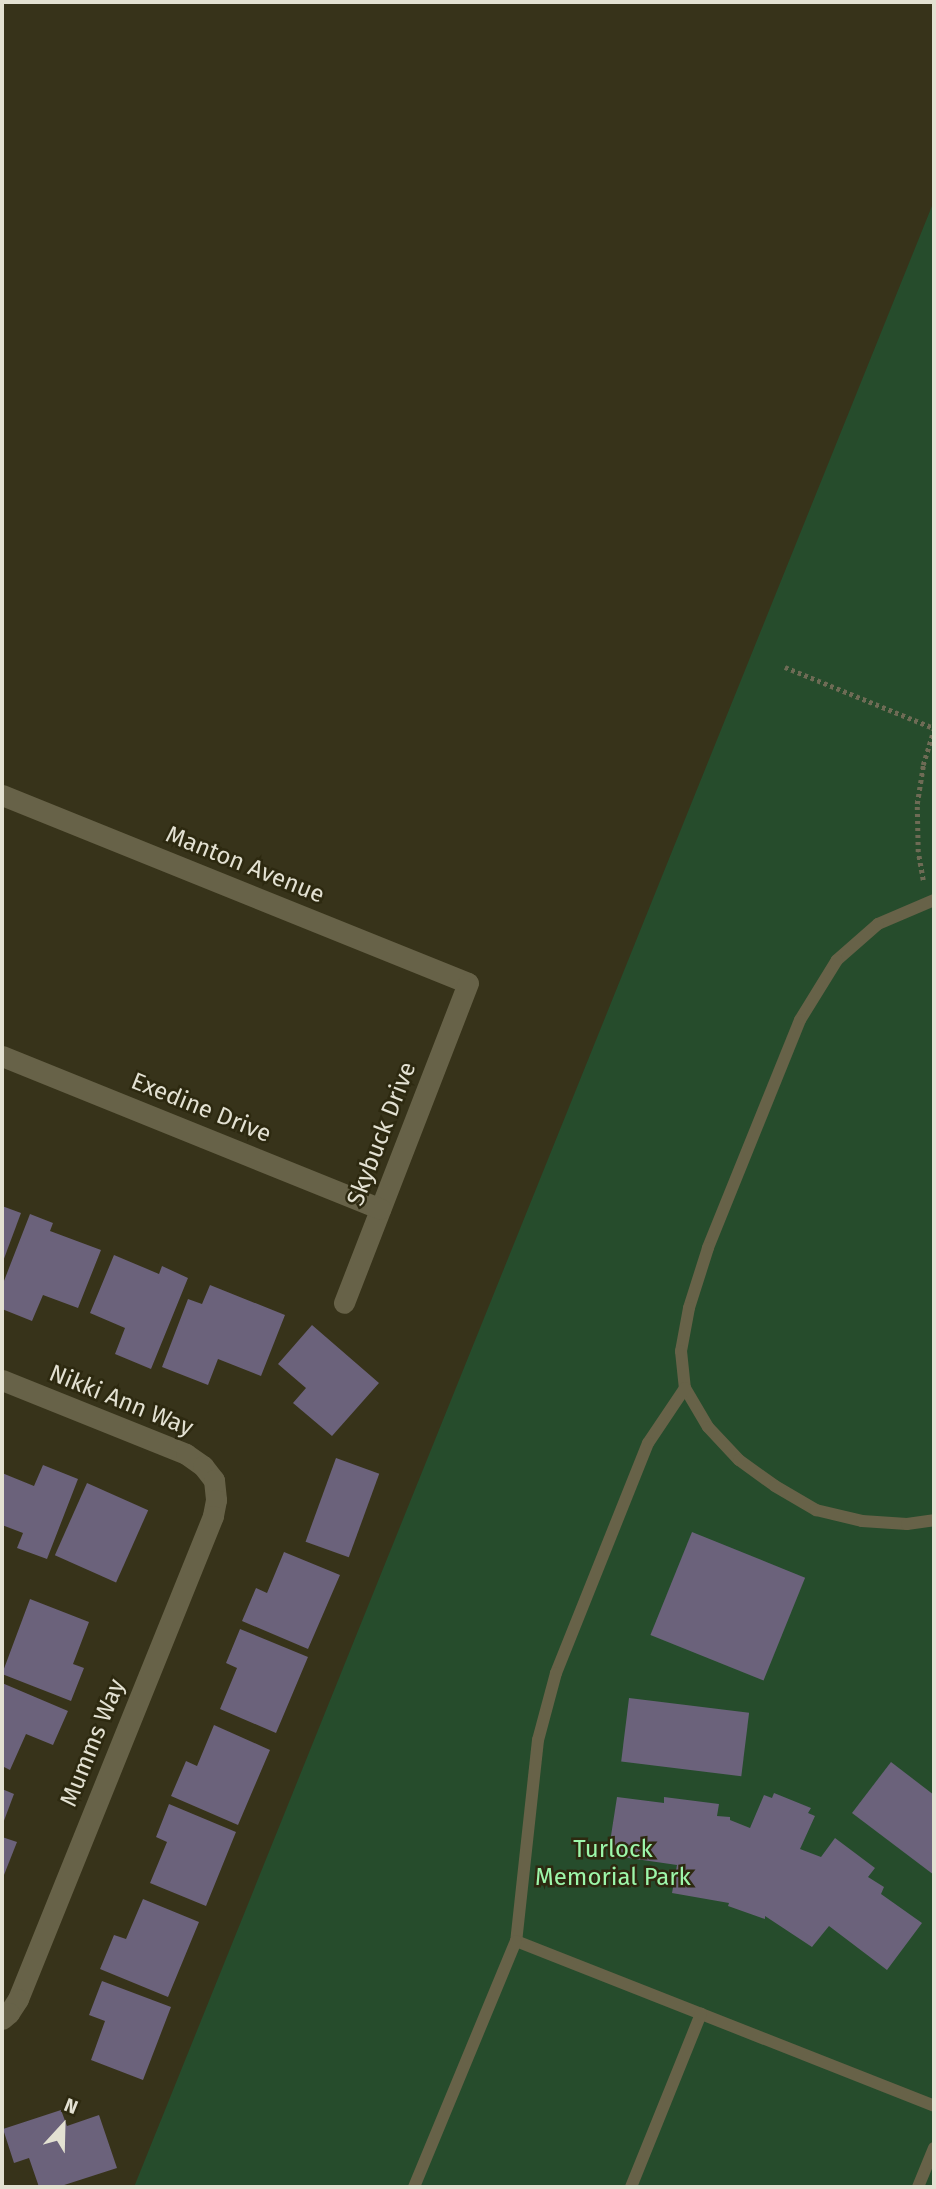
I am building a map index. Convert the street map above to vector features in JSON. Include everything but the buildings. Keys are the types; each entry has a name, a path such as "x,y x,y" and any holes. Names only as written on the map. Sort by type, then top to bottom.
{"street":[{"name":"Manton Avenue","path":"2,794 468,983"},
{"name":"Skybuck Drive","path":"344,1303 468,983"},
{"name":"Exedine Drive","path":"2,1056 380,1209"},
{"name":"Nikki Ann Way","path":"2,1380 186,1454 203,1466 214,1480"},
{"name":"Mumms Way","path":"2,2019 18,1999 214,1516 214,1480"}],"lane":[{"path":"934,900 878,924 837,960 800,1020 708,1248 689,1308 681,1351 685,1388 708,1427 739,1460 816,1510 862,1521 907,1524 934,1520"},
{"path":"414,2187 516,1941 538,1740 556,1673 648,1443 685,1388"},
{"path":"516,1941 934,2106"},
{"path":"631,2187 701,2014"},
{"path":"918,2187 934,2148"}],"path":[{"path":"785,667 934,729 923,765 917,804 917,842 923,880"}],"green space":[{"name":"Turlock Memorial Park","path":"934,201 934,2187 134,2187 648,911"}]}
